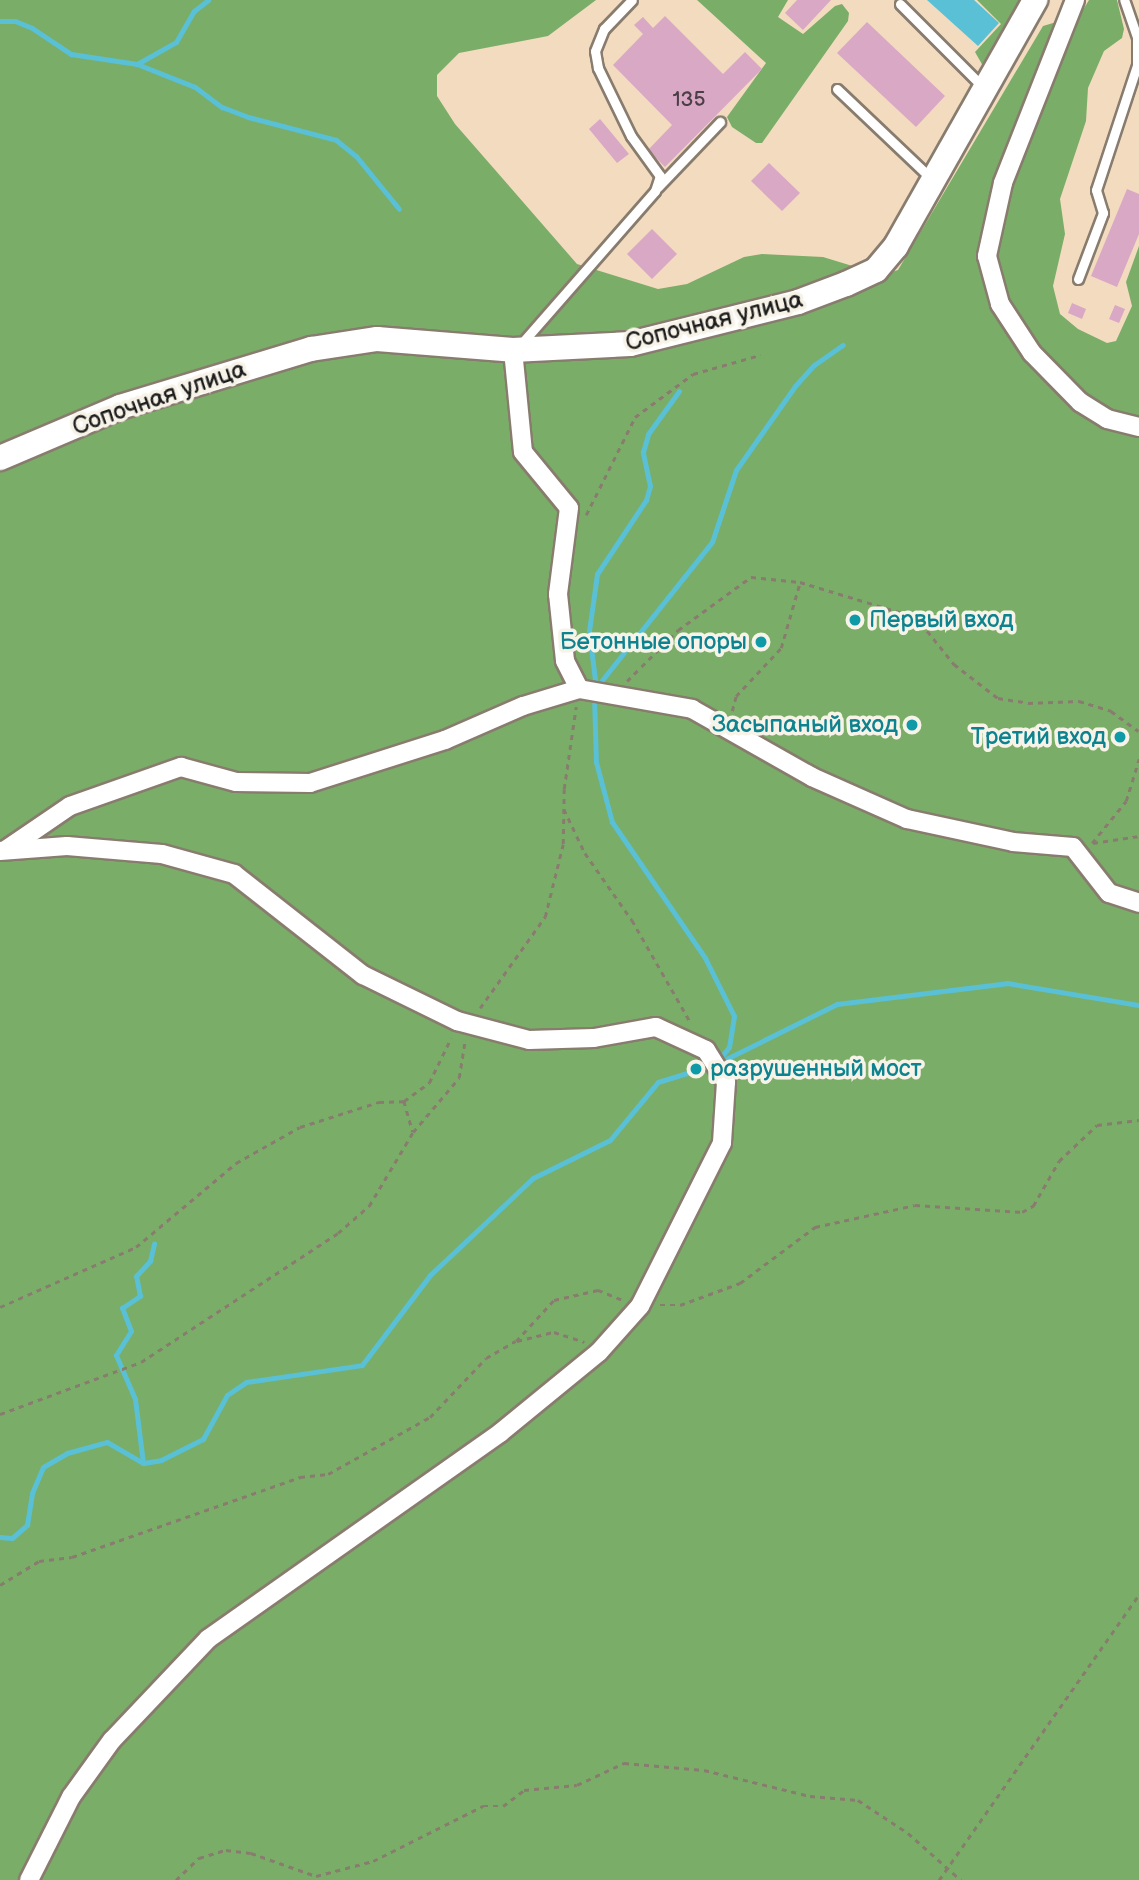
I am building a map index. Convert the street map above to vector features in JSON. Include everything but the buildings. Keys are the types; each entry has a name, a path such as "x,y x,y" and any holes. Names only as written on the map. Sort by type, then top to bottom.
{"main road":[{"name":"Сопочная улица","path":"0,458 120,407 311,349 377,339 514,350 630,344 798,302 846,284 876,270 987,90 1035,0"}],"street":[{"path":"1075,0 1003,183 987,256 1000,304 1032,353 1080,402 1107,419 1139,427"},
{"path":"514,350 523,452 569,508 558,594 565,661 579,690"},
{"path":"2,851 70,806 181,767 236,782 310,783 579,690 692,709 812,777 907,819 1013,842 1073,847 1109,893 1139,903"},
{"path":"2,851 67,846 162,854 234,874 363,975 463,1023 529,1040 594,1038 656,1027 706,1050 726,1082 722,1143 640,1306 599,1352 500,1433 208,1639 112,1740 71,1797 29,1880"}],"lane":[{"path":"514,350 651,202 656,188 660,176 631,136 598,68 595,51 604,29 632,0"},
{"path":"1078,279 1102,213 1096,190 1137,65 1136,37 1124,0"},
{"path":"900,4 987,90"},
{"path":"837,89 933,181"},
{"path":"656,188 720,122"}],"path":[{"path":"582,520 597,499 635,417 693,374 760,355"},
{"path":"614,698 636,669 723,594 751,577 800,582 915,619 954,664 998,698 1028,703 1079,701 1111,710 1139,731"},
{"path":"727,728 737,696 781,648 800,582"},
{"path":"0,1307 135,1248 236,1163 300,1127 369,1105 404,1101 429,1083 463,1023 545,916 563,844 563,808 579,690"},
{"path":"1091,843 1126,800 1139,759"},
{"path":"563,808 585,853 632,920 706,1050"},
{"path":"1073,847 1139,836"},
{"path":"0,1414 141,1362 338,1233 369,1206 413,1132 459,1078 463,1023"},
{"path":"404,1101 413,1132"},
{"path":"516,1341 554,1332 578,1338 599,1352"},
{"path":"939,1880 948,1871 1139,1594"},
{"path":"176,1880 200,1858 226,1850 251,1853 316,1876 373,1861 483,1806 503,1806 524,1790 577,1785 624,1763 704,1770 810,1796 858,1800 908,1833 961,1880"}],"green space":[{"path":"0,0 596,0 548,36 459,53 437,75 437,96 455,124 577,264 658,289 687,284 744,257 762,254 823,257 882,275 898,270 1043,26 1080,15 1089,0 1117,0 1124,29 1122,38 1104,51 1088,88 1086,121 1060,199 1065,234 1053,286 1060,314 1078,329 1107,343 1116,341 1132,306 1126,282 1139,246 1139,1880 0,1880"},
{"path":"697,0 788,0 778,17 803,34 835,6 842,4 849,13 848,21 762,143 756,143 732,127 727,117 766,63"},
{"path":"977,0 1025,0 983,66 975,52 1001,24"}],"water":[{"path":"927,0 974,0 999,23 978,46"}],"waterway":[{"path":"137,64 176,42 194,11 208,0"},
{"path":"0,21 15,21 32,28 71,54 137,64 195,87 222,107 248,117 336,140 356,156 399,209"},
{"path":"595,689 712,542 736,470 795,386 814,365 843,345"},
{"path":"596,688 589,631 597,574 646,500 650,486 643,452 648,434 679,391"},
{"path":"594,696 596,762 612,822 705,958 734,1016 729,1047 719,1060"},
{"path":"0,1537 12,1538 27,1525 32,1493 43,1467 67,1453 107,1442 143,1463 161,1460 203,1439 227,1395 246,1382 362,1365 430,1275 533,1178 610,1140 658,1082 716,1064 837,1004 1007,983 1139,1005"},
{"path":"143,1463 135,1399 116,1355 131,1331 122,1308 140,1296 136,1276 150,1261 154,1243"}],"place":[{"name":"Первый вход","path":"855,620"},
{"name":"Бетонные опоры","path":"761,642"},
{"name":"Засыпаный вход","path":"912,725"},
{"name":"Третий вход","path":"1120,737"},
{"name":"разрушенный мост","path":"696,1069"}]}
